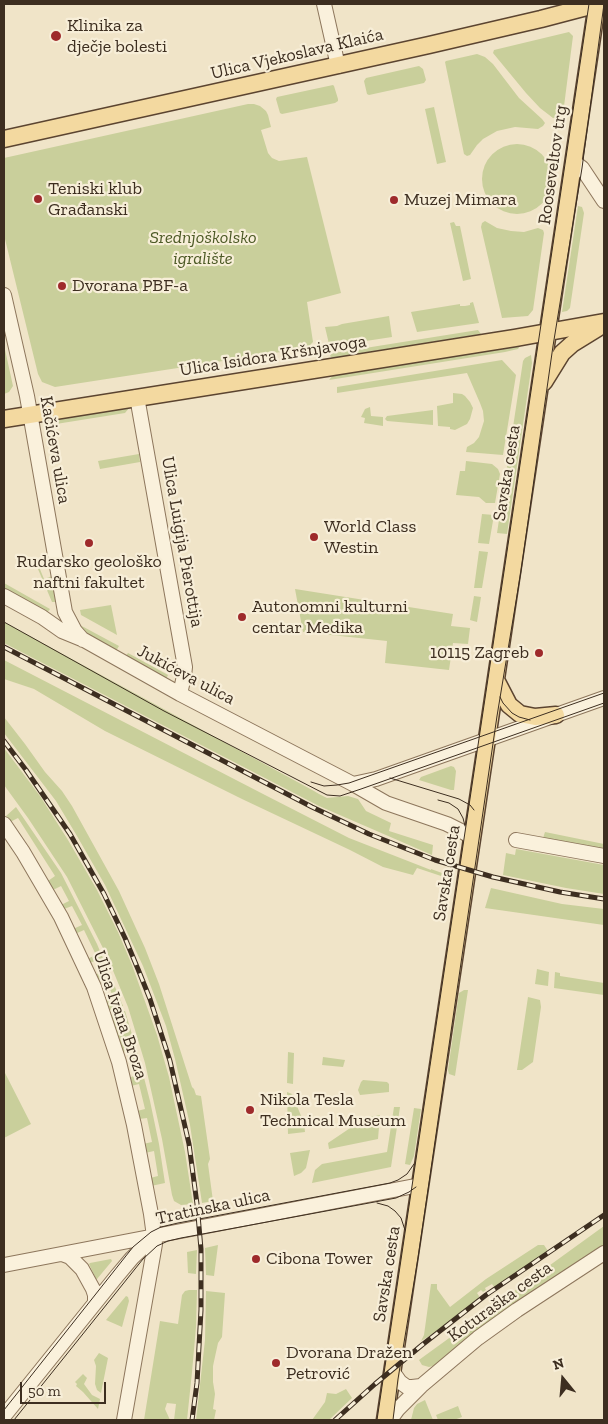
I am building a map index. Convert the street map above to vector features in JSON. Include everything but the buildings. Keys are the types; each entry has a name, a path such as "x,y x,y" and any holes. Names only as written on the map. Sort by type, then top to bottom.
{"main road":[{"name":"Ulica Vjekoslava Klaića","path":"4,139 338,66 597,4"},
{"name":"Rooseveltov trg","path":"548,332 597,4"},
{"name":"Ulica Isidora Kršnjavoga","path":"4,419 604,324"},
{"path":"540,390 562,353 572,344 604,324"},
{"name":"Savska cesta","path":"385,1420 548,332"},
{"path":"496,680 510,705 520,714 535,717 556,715"}],"street":[{"path":"324,4 338,66"},
{"path":"574,162 582,168 604,201"},
{"name":"Kačićeva ulica","path":"4,295 30,414 65,612 75,631 84,640"},
{"name":"Ulica Luigija Pierottija","path":"137,397 185,667 180,694"},
{"name":"Jukićeva ulica","path":"4,596 42,617 62,631 84,640 180,694 386,803 447,824 465,833 472,839"},
{"path":"42,617 53,620 64,615 65,612"},
{"path":"353,784 376,779 604,698"},
{"name":"Ulica Ivana Broza","path":"4,824 62,917 86,968 103,1011 128,1096 154,1236 153,1257 124,1420"},
{"path":"516,840 604,856"},
{"name":"Tratinska ulica","path":"4,1416 95,1302 132,1258 154,1236 420,1185"},
{"path":"4,1264 154,1236"},
{"name":"Koturaška cesta","path":"390,1420 421,1386 487,1331 604,1253"},
{"path":"62,1254 70,1257 82,1269 93,1289 95,1302"},
{"path":"392,1372 407,1387 421,1386"}],"green space":[{"path":"569,32 573,36 563,114 553,118 526,93 493,53 494,50"},
{"path":"477,54 485,57 493,64 519,98 545,123 538,129 515,127 497,131 483,139 467,156 464,154 445,62"},
{"path":"419,66 423,69 426,80 424,83 367,94 364,81 366,78"},
{"path":"333,85 338,99 335,103 280,113 277,97"},
{"name":"Srednjoškolsko igralište","path":"248,104 260,106 268,115 271,127 261,130 268,153 272,158 279,161 307,157 341,293 307,302 313,342 309,346 281,352 55,387 42,382 38,374 4,235 4,158"},
{"path":"434,107 446,162 437,164 425,109"},
{"path":"517,144 530,147 542,154 549,166 552,179 549,192 542,204 530,211 517,214 504,211 492,204 485,192 482,179 485,166 492,154 504,147"},
{"path":"578,206 582,207 584,213 570,308 562,312"},
{"path":"485,221 497,228 511,231 524,232 538,228 543,230 533,310 528,316 502,318 481,227"},
{"path":"454,222 456,226 460,226 471,279 463,281 450,223"},
{"path":"473,302 479,323 417,332 411,312 460,304 460,306 465,306"},
{"path":"389,316 392,337 333,346 329,344 325,327"},
{"path":"478,330 481,334 332,358 330,356 334,353"},
{"path":"4,345 13,386 9,392 4,394"},
{"path":"516,345 520,346 518,349 505,352 329,380 334,374"},
{"path":"531,355 532,363 507,534 497,533 523,361"},
{"path":"502,360 516,375 503,455 466,452 467,447 479,437 484,421 483,411 467,373 337,393 337,387"},
{"path":"453,393 465,396 473,408 467,424 455,430 450,429 450,427 438,426 437,406 453,403"},
{"path":"130,407 125,413 56,424 53,419"},
{"path":"370,407 371,416 383,417 383,426 364,423 365,418 361,417 365,409"},
{"path":"433,410 433,425 387,421 385,419 387,416"},
{"path":"139,454 140,462 100,469 98,461"},
{"path":"466,461 492,464 498,469 500,474 495,503 486,503 479,497 456,495 460,471 465,471"},
{"path":"482,514 494,515 489,544 478,543"},
{"path":"479,551 488,552 482,588 474,588"},
{"path":"35,562 37,562 44,579 52,576 56,602 52,602"},
{"path":"4,583 50,609 47,613 4,589"},
{"path":"295,589 453,614 451,626 470,628 468,644 453,643 449,670 385,663 387,641 303,632"},
{"path":"474,596 481,597 477,622 470,620"},
{"path":"111,605 117,635 81,615 80,610"},
{"path":"4,622 327,798 348,796 358,799 366,811 391,823 389,831 433,845 432,855 319,806 4,643"},
{"path":"78,624 119,646 116,651 86,634"},
{"path":"128,653 168,675 166,679 125,657"},
{"path":"4,660 349,838 442,873 441,876 417,868 413,875 383,867 242,799 105,731 34,689 4,679"},
{"path":"4,717 72,806 119,891 145,948 159,984 192,1087 196,1095 201,1096 210,1159 208,1164 213,1201 202,1203 190,1125 175,1059 166,1026 143,966 105,885 77,836 56,801 4,733"},
{"path":"4,748 40,796 68,840 97,890 132,965 157,1035 169,1077 185,1152 193,1204 181,1205 174,1201 145,1063 128,1007 107,956 67,877 4,785"},
{"path":"451,766 456,771 454,790 419,780 421,777"},
{"path":"16,807 61,873 97,944 123,1006 108,1011 104,1000 113,997 106,978 97,981 95,975 103,971 98,960 89,963 87,959 96,955 84,930 75,934 73,929 82,925 72,906 64,909 61,905 69,901 61,886 53,890 48,881 55,876 18,818 10,822 6,816"},
{"path":"545,832 604,844 604,849 543,838"},
{"path":"516,849 604,865 604,894 503,875 506,853 515,855"},
{"path":"491,888 562,904 604,909 604,925 485,908"},
{"path":"537,969 549,972 548,986 535,984"},
{"path":"555,972 560,973 560,976 604,983 604,995 554,988"},
{"path":"468,990 455,1076 449,1074 448,1070 459,993"},
{"path":"528,997 540,1000 541,1007 533,1062 522,1070 517,1070"},
{"path":"125,1011 150,1101 165,1183 151,1186 150,1178 158,1176 154,1151 145,1153 143,1144 152,1142 147,1118 139,1119 137,1111 145,1109 139,1084 131,1086 128,1078 137,1075 131,1050 122,1052 111,1015"},
{"path":"288,1052 294,1053 293,1084 287,1083"},
{"path":"323,1057 345,1060 343,1067 322,1065"},
{"path":"4,1071 31,1124 4,1138"},
{"path":"363,1080 387,1082 389,1084 389,1092 360,1095 358,1090"},
{"path":"287,1092 292,1094 304,1123 305,1132 288,1134"},
{"path":"394,1107 400,1107 391,1167 312,1183 315,1170 322,1164 387,1152"},
{"path":"414,1108 421,1109 414,1156 410,1165 405,1164"},
{"path":"380,1115 378,1139 329,1149 328,1143 365,1118"},
{"path":"310,1150 306,1168 294,1176 290,1153"},
{"path":"604,1226 604,1246 436,1365 429,1367 422,1365 419,1360"},
{"path":"218,1245 214,1276 206,1275 205,1248"},
{"path":"538,1245 544,1245 548,1251 495,1288 492,1284 485,1288 486,1290 483,1292 481,1290 477,1293 479,1296 478,1300 439,1330 421,1341 424,1335 431,1284 437,1284 437,1289 450,1307 486,1279"},
{"path":"197,1250 196,1274 188,1273 187,1252"},
{"path":"111,1259 112,1261 96,1279 89,1264"},
{"path":"197,1290 196,1327 187,1420 174,1420 176,1404 167,1403 165,1409 170,1420 144,1420 160,1321 178,1324 182,1295 185,1291"},
{"path":"206,1291 225,1293 222,1337 218,1343 213,1366 215,1394 213,1409 216,1410 214,1420 196,1420 205,1340"},
{"path":"126,1296 129,1301 122,1327 106,1320"},
{"path":"99,1353 108,1358 101,1393 97,1390 95,1384 96,1366 94,1360"},
{"path":"83,1374 87,1378 84,1384 92,1395 100,1399 98,1409 76,1386 75,1382"},
{"path":"346,1389 352,1398 329,1420 312,1420 325,1402 327,1393 336,1394"},
{"path":"425,1400 433,1420 411,1420 414,1408"},
{"path":"458,1406 462,1417 454,1420 438,1420 436,1415"}],"tram line":[{"path":"377,1420 589,4"},
{"path":"393,1420 497,716 582,168 604,4"},
{"path":"4,622 164,711 327,795 340,796 604,703"},
{"path":"311,782 324,786 349,783 604,693"},
{"path":"500,697 512,713 530,720"},
{"path":"390,778 459,799 470,805 474,810"},
{"path":"438,800 449,803 458,809 465,826"},
{"path":"4,1410 133,1247 151,1232 161,1227 178,1223 390,1183 407,1174 414,1164"},
{"path":"14,1420 143,1259 157,1246 181,1238 396,1198 416,1187"},
{"path":"377,1203 388,1206 395,1211 401,1218 405,1230"}],"railway":[{"path":"4,647 312,807 369,834 435,860 493,877 560,892 604,899"},
{"path":"4,741 70,834 104,894 125,938 150,999 170,1061 189,1144 201,1249 201,1310 197,1383 192,1420"},
{"path":"335,1420 422,1345 486,1295 604,1215"}],"place":[{"name":"Klinika za dječje bolesti","path":"56,36"},
{"name":"Teniski klub Građanski","path":"38,199"},
{"name":"Muzej Mimara","path":"394,200"},
{"name":"Dvorana PBF-a","path":"62,286"},
{"name":"World Class Westin","path":"314,537"},
{"name":"Rudarsko geološko naftni fakultet","path":"89,543"},
{"name":"Autonomni kulturni centar Medika","path":"242,617"},
{"name":"10115 Zagreb","path":"539,653"},
{"name":"Nikola Tesla Technical Museum","path":"250,1110"},
{"name":"Cibona Tower","path":"256,1259"},
{"name":"Dvorana Dražen Petrović","path":"276,1363"}]}
